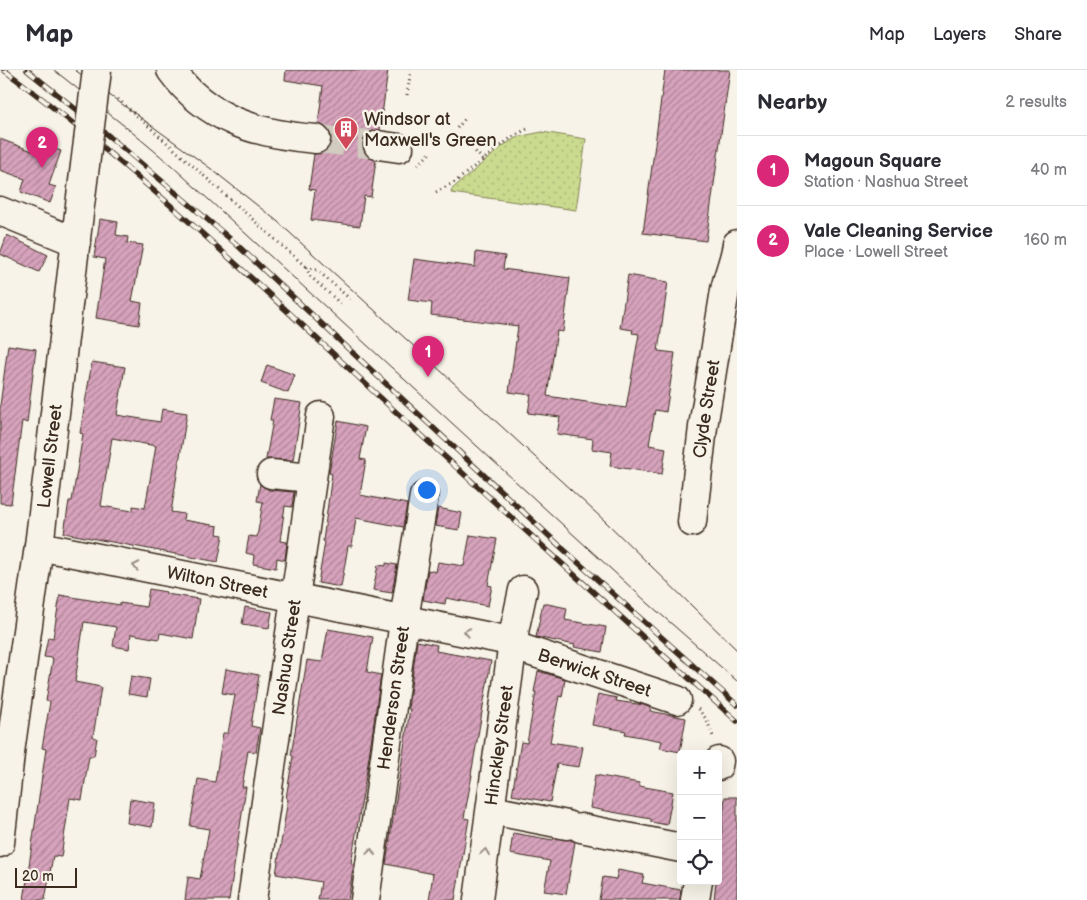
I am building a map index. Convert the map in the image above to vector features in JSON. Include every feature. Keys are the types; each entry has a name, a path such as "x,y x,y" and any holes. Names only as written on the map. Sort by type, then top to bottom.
{"street":[{"name":"Lowell Street","path":"0,843 11,745 39,546 97,70"},
{"path":"171,70 182,86 224,118 250,128 316,139"},
{"path":"0,211 76,242"},
{"name":"Clyde Street","path":"692,522 703,427 737,244"},
{"name":"Nashua Street","path":"252,900 267,720 294,598 321,416"},
{"path":"271,474 311,478"},
{"name":"Henderson Street","path":"365,900 404,620 424,496"},
{"name":"Wilton Street","path":"39,546 504,640 514,646"},
{"name":"Hinckley Street","path":"478,900 514,646 515,627 523,590"},
{"name":"Berwick Street","path":"514,646 676,700"},
{"path":"490,810 677,847"},
{"path":"695,900 697,885"}],"path":[{"path":"407,95 410,70"},
{"path":"111,92 306,267 310,276 343,306"},
{"path":"457,128 465,119"},
{"path":"436,192 455,182 512,136 529,128"},
{"path":"472,148 483,160"},
{"path":"398,153 432,151"},
{"path":"306,267 317,270 350,299"},
{"path":"676,700 694,705 700,710 707,720 716,750"}],"green space":[{"path":"542,132 586,139 576,210 451,193 452,189 504,145 517,137"}],"building":[{"name":"Windsor at Maxwell's Green","path":"286,70 388,70 380,130 372,131 365,136 363,142 364,151 369,158 376,160 371,197 364,196 360,226 311,220 315,190 309,189 314,154 322,153 328,149 332,140 326,127 318,124 323,86 285,80"},
{"path":"665,70 730,70 706,241 643,233"},
{"path":"0,139 35,152 38,143 61,151 49,185 56,187 50,203 21,192 25,179 0,170"},
{"path":"100,219 118,222 116,235 128,237 127,243 143,245 132,301 142,303 139,325 96,318 105,259 94,257"},
{"path":"7,235 48,255 39,272 0,254"},
{"path":"476,252 505,256 503,269 570,278 563,332 557,331 547,396 626,408 639,334 632,333 633,330 620,328 628,275 668,282 658,351 675,353 666,412 655,410 649,445 666,448 662,474 610,466 612,452 592,449 593,439 557,434 560,417 528,413 531,395 509,392 518,326 431,315 432,303 408,300 414,259 475,267"},
{"path":"8,345 36,349 27,423 22,421 11,504 0,503 0,406"},
{"path":"92,362 125,367 117,415 160,422 162,409 187,413 171,512 184,514 183,520 218,526 217,534 223,535 218,562 64,533 69,501 72,501 83,434 80,433","holes":["112,438 156,446 145,508 133,506 133,511 101,506"]},
{"path":"267,365 295,375 288,393 261,383"},
{"path":"274,399 302,403 293,460 266,459 273,420 270,420"},
{"path":"338,421 366,427 360,459 366,460 360,495 407,504 403,527 356,518 352,546 348,546 341,587 318,583 325,542 323,541 332,474 329,473"},
{"path":"260,484 269,490 294,492 292,507 285,506 280,541 287,542 285,560 277,558 276,568 253,564 254,555 246,553 249,536 257,537 263,502 257,501"},
{"path":"438,508 462,513 459,530 435,526"},
{"path":"470,535 497,539 488,585 492,586 488,606 446,598 445,604 423,600 428,570 436,572 438,562 464,566"},
{"path":"386,563 397,565 392,593 373,590 378,565 386,566"},
{"path":"149,589 166,592 166,594 199,599 193,639 160,633 159,639 131,634 129,649 113,646 116,627 84,622 75,682 101,687 93,737 97,738 94,756 89,756 82,800 70,798 61,857 53,856 45,900 24,900 46,749 42,748 50,702 46,701 53,658 44,657 48,637 53,638 60,595 120,605 120,603 146,607"},
{"path":"543,603 567,608 565,620 606,627 602,652 536,637"},
{"path":"245,607 272,612 269,628 242,624"},
{"path":"328,629 373,637 367,672 381,675 351,863 354,864 348,900 318,900 321,882 276,874 288,799 286,798 293,756 291,755 307,660 322,662"},
{"path":"417,641 437,645 436,651 491,661 464,818 469,819 455,900 429,900 433,874 386,864 410,709 408,709"},
{"path":"226,669 259,675 251,726 260,728 256,752 248,751 242,787 246,787 229,900 185,900 188,877 200,879 209,829 190,826 198,779 215,782 223,733 228,733 235,695 222,693"},
{"path":"538,671 565,679 562,697 559,696 550,742 583,747 579,767 557,764 550,802 512,795 521,742 527,743"},
{"path":"131,676 150,679 147,697 128,694"},
{"path":"598,694 617,698 616,701 644,705 651,708 650,711 686,718 680,750 677,751 660,748 662,741 625,734 626,731 592,725"},
{"path":"595,775 639,783 639,786 673,792 667,825 651,822 651,819 590,808"},
{"path":"725,797 737,797 737,900 714,900 716,885 722,885 722,826"},
{"path":"130,799 155,803 152,827 127,823"},
{"path":"513,833 575,842 566,894 544,891 550,861 510,854"},
{"path":"618,870 644,875 642,883 681,890 680,900 599,900 603,877 616,879"}],"tunnel":[{"path":"316,139 378,145"}],"tram line":[{"path":"54,70 171,165 649,604 737,681"},
{"path":"75,70 210,168 277,221 606,522 737,650"}],"railway":[{"path":"4,70 53,107 147,185 238,266 508,515 737,721"},
{"path":"27,70 110,137 235,243 562,548 737,705"}],"place":[{"name":"Windsor at Maxwell's Green","path":"346,150"},
{"name":"Vale Cleaning Service","path":"42,168"},
{"name":"Magoun Square","path":"428,377"}]}
